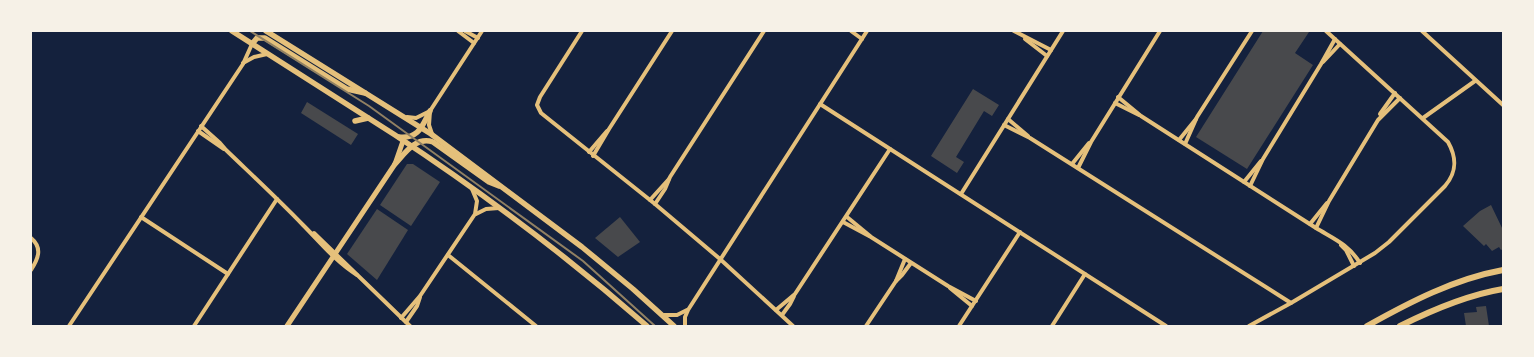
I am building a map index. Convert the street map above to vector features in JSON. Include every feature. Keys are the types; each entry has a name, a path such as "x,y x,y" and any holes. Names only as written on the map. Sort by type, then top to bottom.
{"main road":[{"path":"232,31 397,136 472,189 578,268 647,326"},
{"path":"266,31 435,137 582,247 674,326"},
{"path":"252,44 257,38 265,38 347,89 360,93 367,93"},
{"path":"397,136 412,136 421,127 430,111"},
{"path":"355,121 368,118"},
{"path":"395,164 419,141 424,140 433,142 484,180 493,185 503,187"},
{"path":"1367,326 1432,292 1470,278 1503,270"},
{"path":"1494,290 1503,283"},
{"path":"1400,326 1450,304 1494,290 1503,289"}],"street":[{"path":"458,31 474,43"},
{"path":"465,31 478,38"},
{"path":"405,117 421,117 430,111 482,31"},
{"path":"582,31 538,101 538,109 544,116 655,204 720,259 793,326"},
{"path":"593,156 672,31"},
{"path":"650,200 670,177 764,31"},
{"path":"851,31 862,39"},
{"path":"685,326 685,316 688,310 866,32 860,31"},
{"path":"1014,31 1051,50"},
{"path":"960,194 1063,31"},
{"path":"1078,168 1091,142 1160,31"},
{"path":"1179,140 1197,117 1252,31"},
{"path":"1249,326 1360,263 1389,242 1450,180 1454,170 1455,161 1453,151 1448,142 1326,31"},
{"path":"1422,31 1503,105"},
{"path":"1024,37 1047,56"},
{"path":"1250,186 1263,159 1335,39"},
{"path":"69,326 242,64 252,44"},
{"path":"1321,64 1340,44"},
{"path":"242,64 254,57 267,54"},
{"path":"1423,118 1475,80"},
{"path":"1316,228 1329,201 1378,120 1384,107 1395,93"},
{"path":"1118,97 1141,116"},
{"path":"1378,120 1400,98"},
{"path":"1115,103 1141,116 1351,250 1360,263"},
{"path":"820,104 1166,326"},
{"path":"430,111 429,125 432,134 435,137"},
{"path":"1185,144 1197,117"},
{"path":"1008,119 1030,138"},
{"path":"1004,125 1030,138 1072,164 1291,303"},
{"path":"201,126 410,326"},
{"path":"589,152 609,129"},
{"path":"198,131 226,150"},
{"path":"288,326 395,164 403,141"},
{"path":"1072,164 1091,142"},
{"path":"782,315 890,149"},
{"path":"1244,182 1263,159"},
{"path":"655,204 665,189 670,177"},
{"path":"472,189 477,201 476,214"},
{"path":"194,326 277,199"},
{"path":"1310,224 1329,201"},
{"path":"401,318 420,296 476,214 486,209 498,208"},
{"path":"141,217 228,274"},
{"path":"847,217 871,237"},
{"path":"843,222 871,237 948,286 976,301"},
{"path":"960,326 1020,232"},
{"path":"31,238 38,248 38,257 31,270"},
{"path":"1338,242 1346,250 1354,266"},
{"path":"448,255 536,326"},
{"path":"869,325 896,281 905,259"},
{"path":"896,281 911,263"},
{"path":"1052,326 1085,274"},
{"path":"948,286 972,306"},
{"path":"776,310 795,294"},
{"path":"406,322 417,306 420,296"},
{"path":"660,314 666,316 677,316 688,310"}],"building":[{"path":"1263,31 1308,31 1309,32 1295,53 1313,65 1247,169 1196,137"},
{"path":"973,89 999,105 992,116 984,111 956,157 964,162 957,173 931,156"},
{"path":"307,102 358,134 351,145 301,113"},
{"path":"407,164 413,164 440,182 411,226 380,205"},
{"path":"1491,205 1503,230 1503,249 1501,250 1499,247 1492,251 1486,244 1484,246 1463,226 1480,211"},
{"path":"377,209 408,230 377,280 347,254"},
{"path":"620,217 640,242 618,257 595,238"},
{"path":"1486,306 1489,326 1466,326 1464,313 1477,312 1476,307"}],"railway":[{"path":"250,31 369,106 583,261 655,326"}]}
